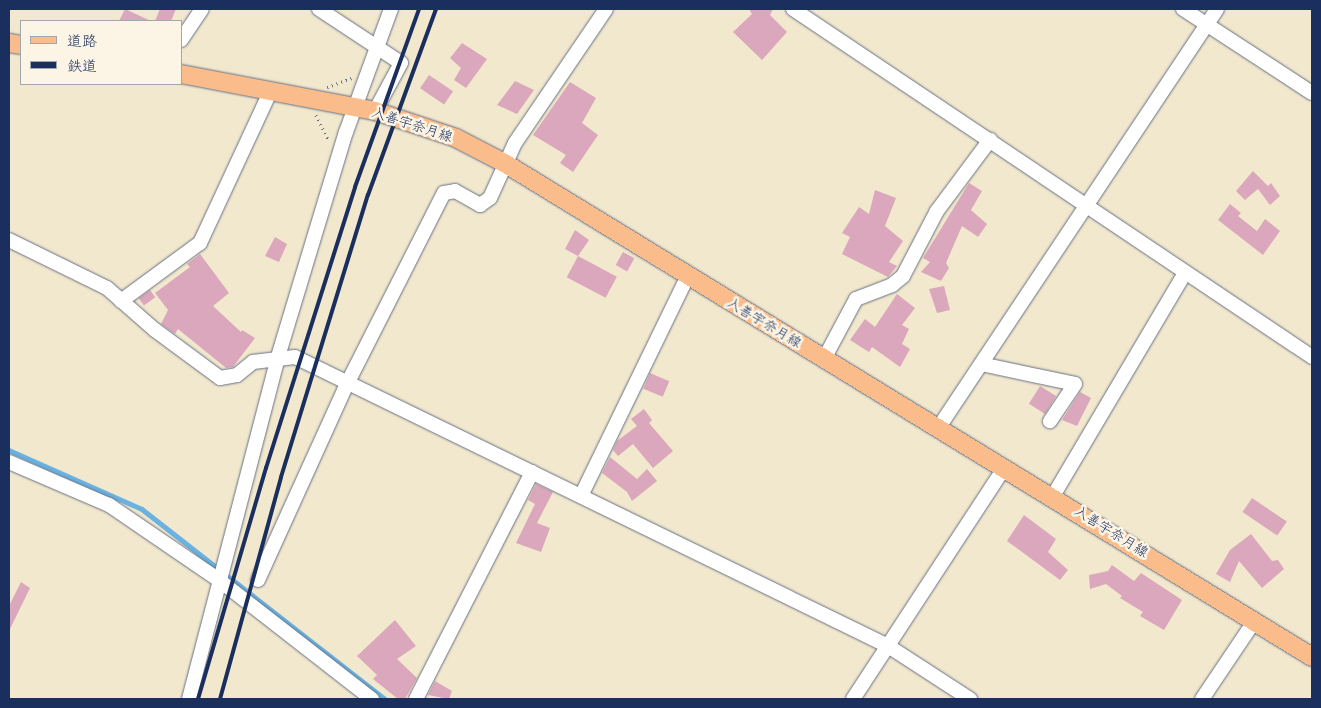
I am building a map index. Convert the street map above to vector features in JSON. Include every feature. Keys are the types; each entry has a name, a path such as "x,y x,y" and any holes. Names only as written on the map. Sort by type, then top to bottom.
{"main road":[{"name":"入善宇奈月線","path":"182,74 375,111 456,138 506,164 824,359 1053,496 1312,657"}],"street":[{"path":"182,39 202,9"},
{"path":"319,9 401,63 375,111"},
{"path":"189,699 277,360 354,108 391,9"},
{"path":"258,580 348,382 444,193 455,191 480,205 490,198 515,144 606,9"},
{"path":"793,9 1086,202 1185,273 1312,357"},
{"path":"1183,9 1208,23 1312,93"},
{"path":"939,427 1086,202 1218,9"},
{"path":"121,301 200,243 270,92"},
{"path":"824,359 856,299 892,285 902,276 937,211 990,140"},
{"path":"9,240 107,288 220,378 237,375 253,362 295,357 888,646 970,699"},
{"path":"1053,496 1185,273"},
{"path":"581,496 688,276"},
{"path":"981,364 1075,384 1050,421"},
{"path":"9,462 108,505 219,580 372,699"},
{"path":"853,699 1005,467"},
{"path":"416,699 532,472"},
{"path":"1202,699 1255,620"}],"building":[{"path":"125,9 149,20 120,20"},
{"path":"160,9 176,9 171,20 155,20"},
{"path":"749,9 773,9 770,15 787,32 762,60 733,32 752,14"},
{"path":"462,43 487,59 466,88 454,80 461,68 450,58"},
{"path":"429,75 453,91 444,104 420,88"},
{"path":"515,81 534,90 517,114 497,105"},
{"path":"570,82 596,98 582,123 598,135 573,172 560,163 566,155 533,135"},
{"path":"1253,171 1268,186 1271,183 1280,196 1270,205 1258,189 1245,200 1236,191"},
{"path":"969,183 982,191 971,210 987,224 978,237 962,226 946,263 949,268 941,281 921,272 930,262 923,258"},
{"path":"875,190 896,198 885,226 903,241 889,262 897,266 888,277 842,254 850,237 842,233 859,207 869,214"},
{"path":"1230,204 1241,213 1238,216 1257,231 1265,219 1280,231 1263,255 1218,220"},
{"path":"575,230 589,240 578,256 565,249"},
{"path":"275,237 287,244 279,262 265,256"},
{"path":"623,252 634,258 627,271 616,265"},
{"path":"200,254 229,293 213,306 241,332 242,330 255,338 233,367 226,368 178,329 175,334 161,324 168,310 155,293 190,267 187,264"},
{"path":"578,256 617,277 606,298 567,277"},
{"path":"944,286 950,310 937,313 929,289"},
{"path":"150,290 155,297 144,306 139,298"},
{"path":"897,294 915,308 902,325 909,329 902,344 910,349 900,367 872,347 869,352 850,340 865,319 875,327"},
{"path":"650,373 669,381 663,397 643,389"},
{"path":"1040,386 1056,396 1045,414 1029,404"},
{"path":"1080,392 1091,398 1077,426 1062,420"},
{"path":"644,409 652,420 649,423 673,451 653,468 633,444 618,456 613,450 617,441 637,426 631,419"},
{"path":"610,457 637,479 647,469 657,481 632,501 627,492 602,473"},
{"path":"536,484 553,492 537,523 550,528 541,552 516,543 535,504 528,500"},
{"path":"1252,498 1287,521 1277,536 1242,512"},
{"path":"1024,515 1056,539 1048,552 1068,570 1060,580 1007,541"},
{"path":"1251,534 1272,561 1278,560 1284,569 1262,588 1239,561 1230,582 1216,574 1230,550"},
{"path":"1112,565 1134,581 1141,573 1182,600 1164,630 1140,616 1143,612 1120,598 1122,596 1106,584 1090,589 1089,575 1108,571"},
{"path":"21,582 30,588 9,631 9,606"},
{"path":"395,620 416,646 397,659 417,678 405,699 398,699 373,679 377,675 357,656"},
{"path":"435,681 452,691 449,699 428,695"}],"waterway":[{"path":"9,450 142,509 385,699"}],"railway":[{"path":"198,699 266,468 355,187 419,9"},
{"path":"220,699 281,477 368,195 436,9"}]}
